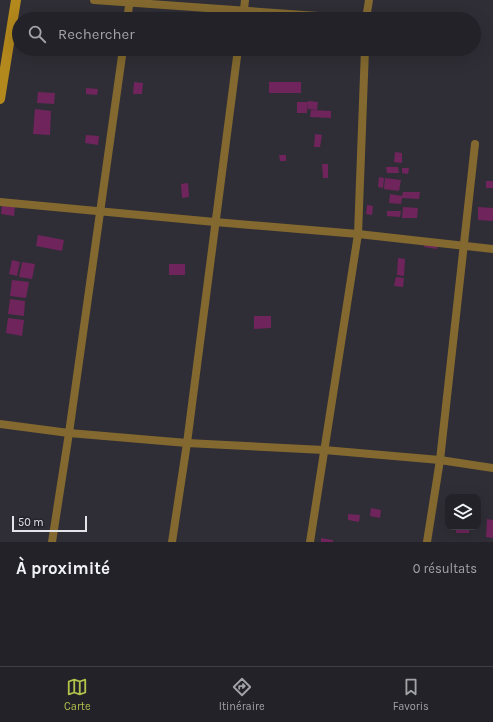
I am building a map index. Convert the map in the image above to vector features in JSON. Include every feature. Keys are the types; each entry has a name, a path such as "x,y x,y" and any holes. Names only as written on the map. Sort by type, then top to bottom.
{"main road":[{"path":"14,12 16,0"},
{"path":"0,99 12,25"}],"street":[{"path":"94,0 130,2 217,12"},
{"path":"243,12 245,0"},
{"path":"367,12 368,0"},
{"path":"128,12 130,2"},
{"path":"52,542 69,433 122,56"},
{"path":"172,542 187,443 237,56"},
{"path":"310,542 358,234 365,56"},
{"path":"426,542 440,460 475,144"},
{"path":"0,202 358,234 493,249"},
{"path":"0,424 69,433 187,443 324,450 440,460 493,468"}],"building":[{"path":"134,82 143,83 142,94 133,94"},
{"path":"269,82 301,82 301,93 269,93"},
{"path":"86,88 98,89 97,95 86,94"},
{"path":"38,92 55,93 54,104 37,103"},
{"path":"308,101 318,102 317,110 308,109"},
{"path":"297,102 308,102 307,113 297,113"},
{"path":"35,109 51,111 50,135 33,134"},
{"path":"311,110 331,111 331,118 310,117"},
{"path":"315,134 322,135 320,147 314,147"},
{"path":"86,135 99,136 98,145 85,143"},
{"path":"395,152 402,153 402,163 394,162"},
{"path":"279,155 286,155 286,161 280,161"},
{"path":"322,164 328,164 328,178 323,178"},
{"path":"386,167 398,167 399,173 387,173"},
{"path":"402,168 409,168 408,174 402,173"},
{"path":"379,177 384,178 383,188 378,187"},
{"path":"385,178 401,180 399,191 384,189"},
{"path":"486,181 493,181 493,188 486,188"},
{"path":"188,183 189,197 182,198 181,184"},
{"path":"403,192 420,192 419,199 402,198 401,204 389,203 390,194 402,196"},
{"path":"2,205 15,206 14,216 1,214"},
{"path":"367,205 373,206 372,215 366,214"},
{"path":"403,207 418,208 417,218 402,218"},
{"path":"478,207 493,208 493,221 478,220"},
{"path":"387,211 401,211 400,217 387,216"},
{"path":"38,235 64,240 62,251 36,246"},
{"path":"425,243 438,245 437,249 424,247"},
{"path":"398,258 405,259 404,276 397,275"},
{"path":"12,260 20,262 17,276 9,274"},
{"path":"22,262 35,264 32,279 19,277"},
{"path":"169,264 185,264 185,275 169,275"},
{"path":"396,277 404,278 403,287 394,286"},
{"path":"12,280 29,282 26,298 10,296"},
{"path":"10,299 25,301 24,316 8,314"},
{"path":"254,316 271,316 271,328 254,329"},
{"path":"8,318 24,320 22,336 6,333"},
{"path":"371,508 381,510 380,518 370,516"},
{"path":"348,514 360,515 359,522 348,520"},
{"path":"487,519 493,520 493,538 486,537"},
{"path":"456,530 469,530 469,533 456,533"},
{"path":"321,538 333,540 333,542 321,542"}]}
